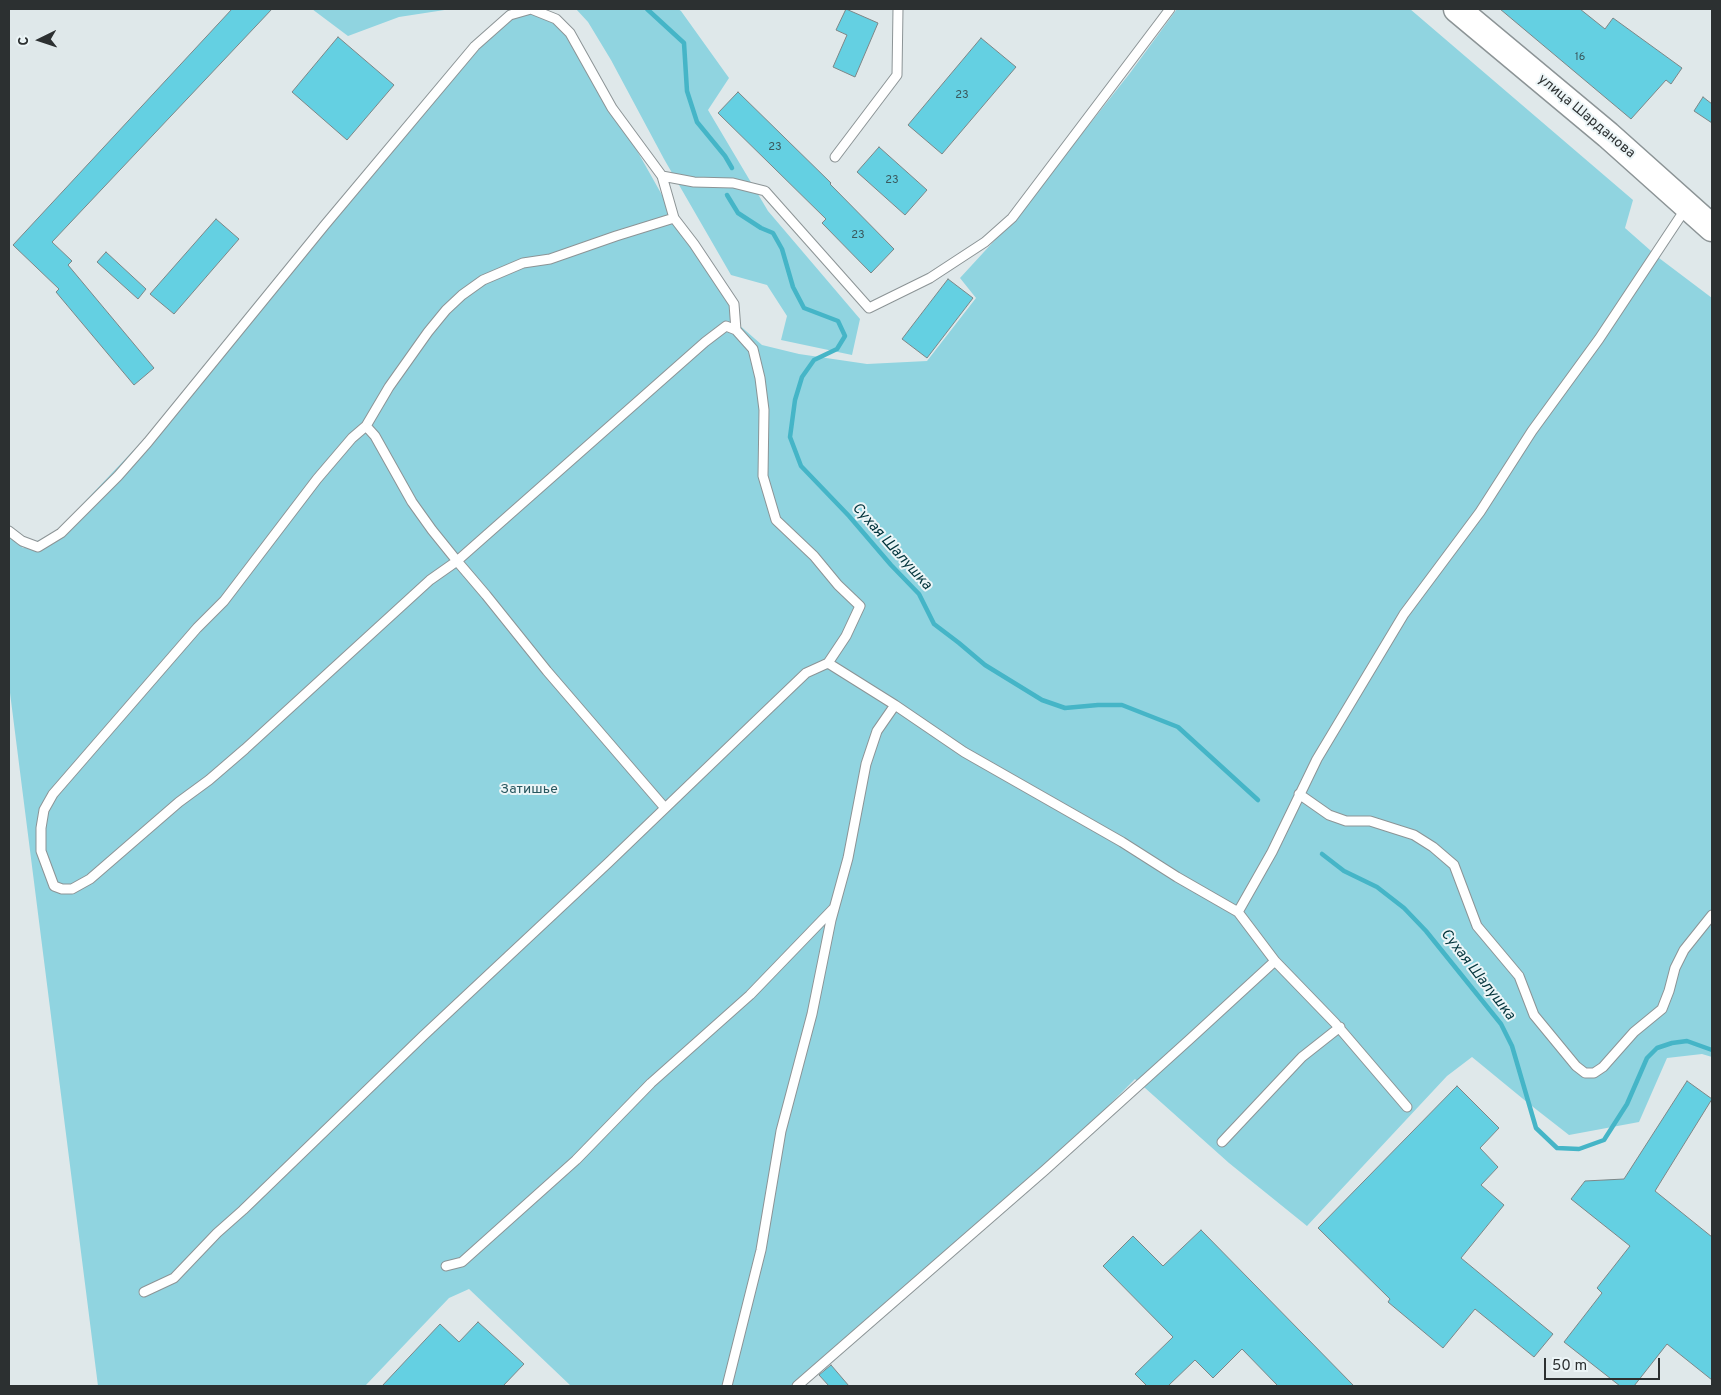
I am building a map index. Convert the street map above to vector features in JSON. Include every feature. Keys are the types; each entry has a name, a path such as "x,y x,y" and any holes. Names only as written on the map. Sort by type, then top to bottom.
{"main road":[{"name":"улица Шарданова","path":"1457,9 1608,135 1712,228"}],"lane":[{"path":"9,531 22,541 38,548 61,533 118,476 148,442 324,226 475,46 510,15 531,9 556,19 570,33 612,108 662,176 674,218 734,304 736,330"},
{"path":"835,157 897,75 898,9"},
{"path":"662,176 694,182 733,183 765,192 869,308 930,278 986,242 1012,218 1170,9"},
{"path":"1238,912 1272,852 1299,794 1318,759 1404,614 1480,512 1532,431 1599,339 1688,206"},
{"path":"144,1292 174,1278 217,1233 806,673 828,663 846,636 860,606 838,585 814,556 776,520 763,476 764,410 760,378 753,349 736,330 726,326 705,342 458,561 430,580 209,780 179,802 90,879 72,890 54,886 41,850 41,828 44,810 53,794 197,628 224,601 317,479 352,438 366,426 389,387 446,310 462,295 483,280 523,263 550,259 674,218"},
{"path":"366,426 386,453 412,502 458,561 547,671 664,808"},
{"path":"828,663 895,705 964,752 1122,842 1177,877 1238,912 1274,960 1340,1028 1407,1107"},
{"path":"727,1386 761,1250 781,1131 812,1014 834,908 848,858 866,764 877,731 895,705"},
{"path":"1299,794 1329,815 1346,821 1370,821 1414,836 1433,847 1454,866 1477,926 1519,976 1534,1015 1576,1066 1585,1073 1594,1073 1603,1067 1634,1032 1662,1009 1670,991 1675,968 1684,950 1712,915"},
{"path":"446,1266 462,1262 576,1160 651,1083 750,995 834,908"},
{"path":"797,1386 1045,1170 1183,1046 1274,960"},
{"path":"1222,1142 1302,1057 1340,1028"}],"green space":[{"path":"312,9 451,9 399,17 348,36"},
{"name":"Затишье","path":"518,9 564,21 662,195 734,298 738,324 762,345 799,354 867,364 927,361 976,298 960,278 1017,216 1130,73 1177,9 1410,9 1633,200 1625,228 1659,258 1712,298 1712,1057 1702,1054 1667,1058 1639,1122 1569,1135 1472,1057 1447,1076 1307,1226 1229,1163 1135,1079 1045,1170 840,1351 791,1386 571,1386 469,1289 449,1298 365,1386 98,1386 9,685 9,534 23,548 56,532 148,435 471,48"},
{"path":"576,9 678,9 681,11 729,78 708,110 768,211 860,319 852,355 781,340 787,316 767,285 731,275 664,159 611,60 588,22"}],"building":[{"path":"232,9 272,9 52,242 72,261 68,265 154,368 134,385 56,292 59,289 13,245"},
{"path":"846,9 878,23 855,77 833,67 847,35 836,30"},
{"path":"1500,9 1580,9 1605,29 1613,18 1682,68 1671,84 1666,80 1631,119"},
{"path":"338,37 394,85 347,140 292,92"},
{"path":"981,38 1016,67 942,154 908,125"},
{"path":"738,92 831,183 894,249 871,273 822,223 826,219 718,113"},
{"path":"1703,97 1712,104 1712,123 1694,111"},
{"path":"879,147 927,190 905,215 857,172"},
{"path":"216,219 239,239 174,314 150,294"},
{"path":"106,252 146,289 138,299 97,262"},
{"path":"948,279 973,298 927,358 902,339"},
{"path":"1687,1081 1712,1099 1655,1191 1712,1237 1712,1380 1667,1344 1634,1386 1620,1386 1564,1342 1602,1293 1597,1288 1630,1246 1571,1199 1585,1181 1624,1179"},
{"path":"1457,1086 1499,1128 1480,1148 1498,1167 1481,1185 1504,1205 1461,1258 1553,1334 1534,1357 1475,1309 1443,1348 1388,1302 1390,1299 1318,1228"},
{"path":"1201,1230 1354,1386 1278,1386 1242,1349 1213,1378 1195,1360 1168,1386 1147,1386 1135,1374 1173,1337 1103,1266 1133,1236 1163,1266"},
{"path":"478,1322 524,1364 503,1386 382,1386 440,1324 459,1342"},
{"path":"831,1365 849,1386 829,1386 819,1375"}],"waterway":[{"name":"Сухая Шалушка","path":"647,9 684,43 687,91 697,122 725,156 732,168"},
{"name":"Сухая Шалушка","path":"727,195 738,213 761,228 773,233 782,249 793,287 804,308 838,321 845,336 837,349 814,360 802,377 795,400 790,437 801,466 919,594 934,624 985,665 1042,700 1065,708 1122,705 1178,727 1258,800"},
{"name":"Сухая Шалушка","path":"1322,854 1344,871 1377,887 1404,908 1426,931 1501,1024 1512,1046 1536,1128 1557,1148 1579,1149 1604,1140 1627,1104 1647,1058 1657,1048 1687,1041 1712,1050"}]}
